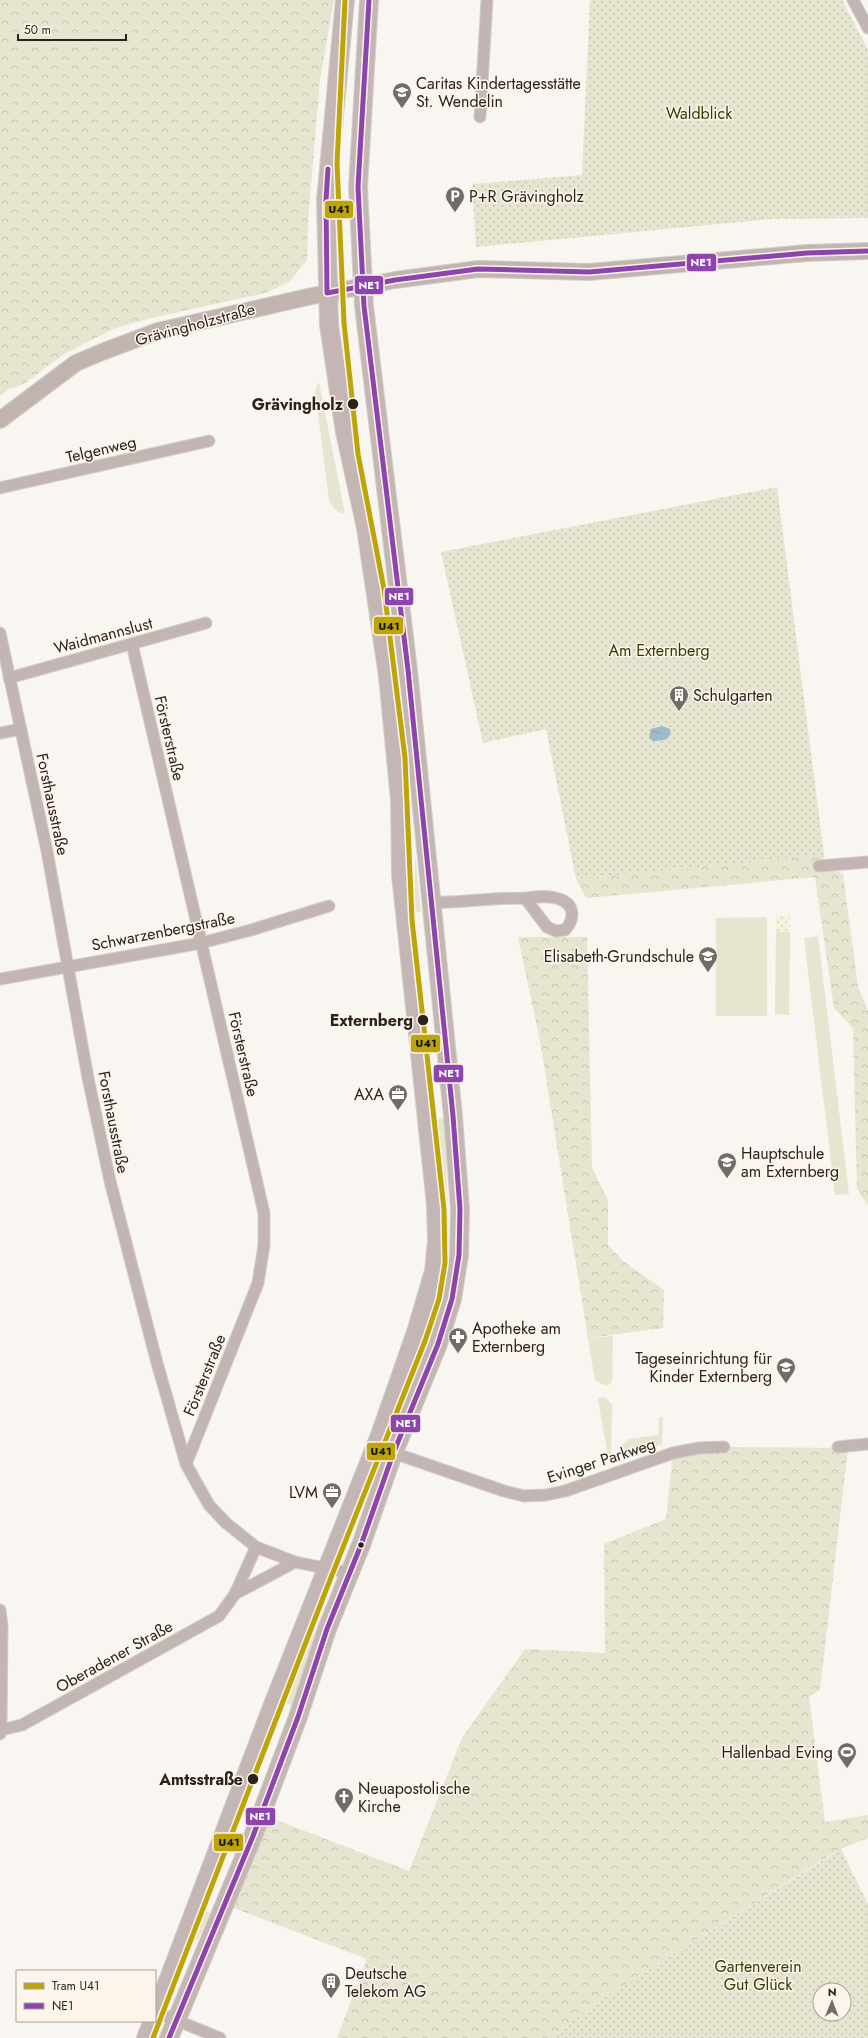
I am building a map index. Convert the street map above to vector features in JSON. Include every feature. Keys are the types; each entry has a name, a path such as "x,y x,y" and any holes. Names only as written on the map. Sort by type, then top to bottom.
{"main road":[{"path":"156,2013 326,1569 375,1447 416,1332 433,1273 437,1241 436,1212 401,875 400,800 388,676 366,528 345,432 329,325 327,293 326,200 345,0"},
{"path":"169,2038 253,1836 298,1717 327,1629 446,1321 455,1286 459,1255 460,1209 453,1116 408,670 376,417 364,286 358,187 370,0"},
{"name":"Grävingholzstraße","path":"0,420 76,363 102,352 158,331 327,293 478,269 589,272 807,253 868,251"},
{"path":"146,2038 153,2022"}],"street":[{"path":"480,117 487,0"},
{"path":"853,0 868,28"},
{"name":"Telgenweg","path":"0,488 209,440"},
{"name":"Waidmannslust","path":"9,678 206,624"},
{"name":"Forsthausstraße","path":"0,633 47,851 67,966 111,1189 153,1348 186,1464 209,1505 226,1523 256,1547 295,1562"},
{"name":"Försterstraße","path":"132,644 264,1213 264,1246 258,1283 186,1464"},
{"path":"0,733 21,729"},
{"path":"819,866 868,862"},
{"path":"431,903 525,898"},
{"name":"Schwarzenbergstraße","path":"0,979 201,943 251,930 329,906"},
{"path":"838,1447 868,1444"},
{"name":"Evinger Parkweg","path":"375,1447 504,1491 524,1496 546,1496 565,1491 673,1453 698,1448 724,1447"},
{"name":"Oberadener Straße","path":"1,1732 22,1725 219,1616 235,1594 256,1547"},
{"path":"295,1562 349,1573"},
{"name":"Oberadener Straße","path":"235,1594 295,1562"},
{"path":"0,1610 2,1626 1,1732"},
{"path":"156,2016 176,2021 220,2038"}],"green space":[{"path":"0,0 334,0 320,80 308,222 307,260 289,282 265,293 147,319 113,329 64,354 24,384 9,389 0,396"},
{"name":"Waldblick","path":"590,0 842,0 868,50 868,218 771,219 476,247 472,184 582,175"},
{"path":"319,382 345,514 335,509 329,500 315,390"},
{"name":"Am Externberg","path":"777,487 824,855 576,879 546,729 483,743 441,552"},
{"path":"415,854 421,912 415,913"},
{"path":"824,855 825,865 843,874 858,987 868,1010 868,1206 857,1189 853,1028 834,1008 815,877 586,898 576,879"},
{"path":"767,917 767,1016 716,1016 716,918"},
{"path":"776,932 790,932 789,1015 775,1014"},
{"path":"818,936 849,1194 835,1195 804,938"},
{"path":"518,937 587,937 592,1168 608,1200 608,1245 623,1261 664,1290 663,1328 588,1338 540,1041"},
{"path":"444,1118 448,1208 437,1119"},
{"path":"613,1336 612,1382 606,1386 595,1380 588,1338"},
{"path":"601,1397 606,1398 612,1405 611,1461 609,1462 598,1399"},
{"path":"659,1417 663,1417 662,1444 625,1457 621,1456 620,1447 629,1439 658,1435"},
{"path":"724,1447 848,1448 820,1690 809,1697 825,1822 868,1815 868,1838 830,1855 607,1996 550,2038 337,2038 367,1959 231,1907 266,1816 409,1871 462,1738 525,1649 605,1653 604,1544 666,1519 673,1453"},
{"path":"316,1627 293,1706 285,1703"},
{"name":"Gartenverein Gut Glück","path":"841,1849 868,1904 868,2038 550,2038 607,1996"},
{"path":"206,1911 210,1913 198,1940 195,1939"}],"sand":[{"path":"776,915 790,915 790,932 776,932"}],"water":[{"path":"662,726 670,729 670,736 662,740 652,741 649,737 651,729"}],"tram line":[{"name":"U41","path":"153,2038 328,1585 425,1341 439,1299 445,1263 444,1209 412,920 405,758 384,589 358,454 344,323 337,163 345,0"}],"transit line":[{"name":"NE1","path":"169,2038 253,1836 298,1717 327,1629 361,1545 393,1454 438,1344 452,1299 459,1255 460,1209 453,1116 408,670 364,306 358,187 369,0"},
{"name":"NE1","path":"328,169 326,200 327,293 395,280 478,269 589,272 807,253 868,251"}],"place":[{"name":"Caritas Kindertagesstätte St. Wendelin","path":"402,109"},
{"name":"P+R Grävingholz","path":"455,213"},
{"name":"Grävingholz","path":"353,404"},
{"name":"Schulgarten","path":"679,712"},
{"name":"Elisabeth-Grundschule","path":"708,973"},
{"name":"Externberg","path":"423,1020"},
{"name":"AXA","path":"398,1111"},
{"name":"Hauptschule am Externberg","path":"727,1179"},
{"name":"Apotheke am Externberg","path":"458,1354"},
{"name":"Tageseinrichtung für Kinder Externberg","path":"786,1384"},
{"name":"LVM","path":"332,1509"},
{"name":"Hallenbad Eving","path":"847,1769"},
{"name":"Amtsstraße","path":"253,1779"},
{"name":"Neuapostolische Kirche","path":"344,1814"},
{"name":"Deutsche Telekom AG","path":"331,1999"}]}
